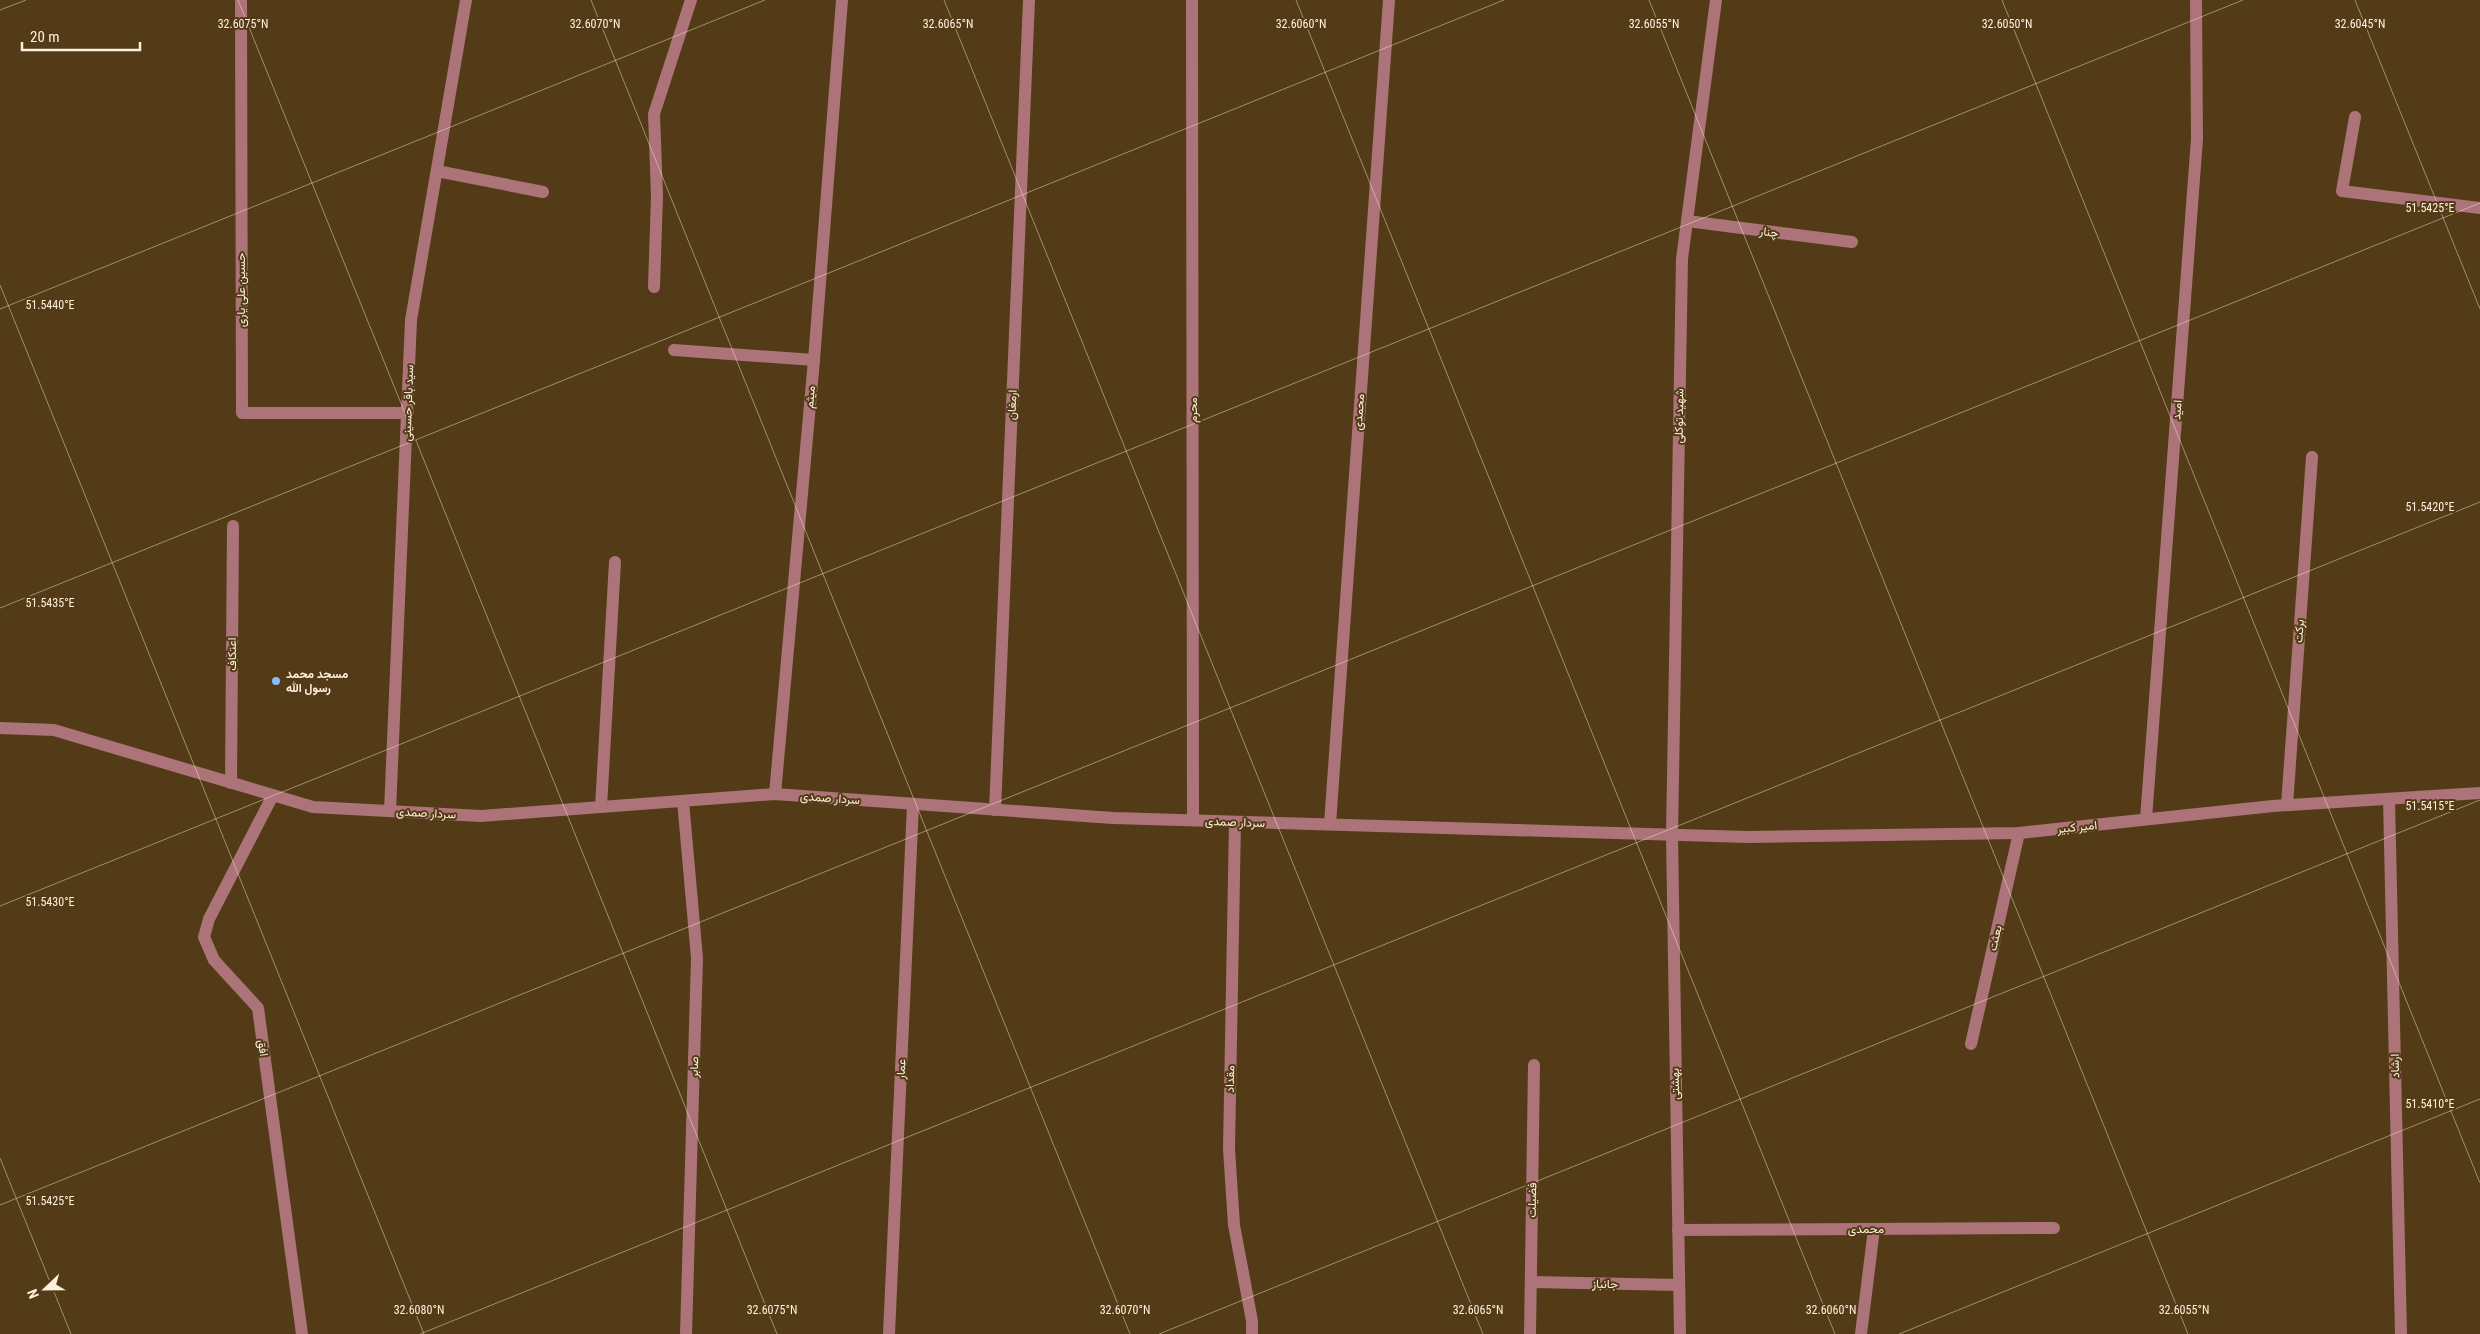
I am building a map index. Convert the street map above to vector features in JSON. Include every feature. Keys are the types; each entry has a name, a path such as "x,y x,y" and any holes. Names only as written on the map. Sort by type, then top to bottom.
{"street":[{"name":"حسین علی یاری","path":"240,0 242,413 408,413"},
{"name":"سید باقر حسینی","path":"390,811 411,320 466,0"},
{"path":"654,287 657,196 654,114 691,0"},
{"name":"میثم","path":"775,794 814,360 842,0"},
{"name":"ارمغان","path":"995,810 1029,0"},
{"name":"محرم","path":"1192,0 1193,820"},
{"name":"محمدی","path":"1330,824 1389,0"},
{"name":"شهید توکلی","path":"1672,835 1682,259 1716,0"},
{"name":"امید","path":"2146,819 2197,140 2196,0"},
{"path":"2355,117 2342,191 2480,208"},
{"path":"437,171 544,192"},
{"name":"چنار","path":"1687,221 1852,242"},
{"path":"674,350 814,360"},
{"name":"برکت","path":"2286,805 2312,457"},
{"name":"اعتکاف","path":"231,783 233,526"},
{"path":"601,807 615,562"},
{"name":"سردار صمدی","path":"0,728 54,730 313,808 480,816 775,794 1113,818 1672,835"},
{"name":"امیر کبیر","path":"1672,835 1747,837 2019,833 2286,805 2480,793"},
{"name":"افق","path":"272,795 210,918 204,937 214,960 258,1008 302,1334"},
{"name":"ارشاد","path":"2389,799 2401,1334"},
{"name":"صابر","path":"683,801 697,958 686,1334"},
{"name":"عمار","path":"889,1334 913,804"},
{"name":"مقداد","path":"1235,822 1229,1149 1234,1225 1252,1320 1252,1334"},
{"name":"بعثت","path":"1971,1044 2019,833"},
{"name":"بهشتی","path":"1672,835 1680,1334"},
{"name":"فضیلت","path":"1530,1334 1534,1066"},
{"name":"محمدی","path":"1678,1230 2054,1228"},
{"path":"1861,1334 1874,1229"},
{"name":"جانباز","path":"1531,1282 1679,1285"}],"place":[{"name":"مسجد محمد رسول الله","path":"276,681"}]}
